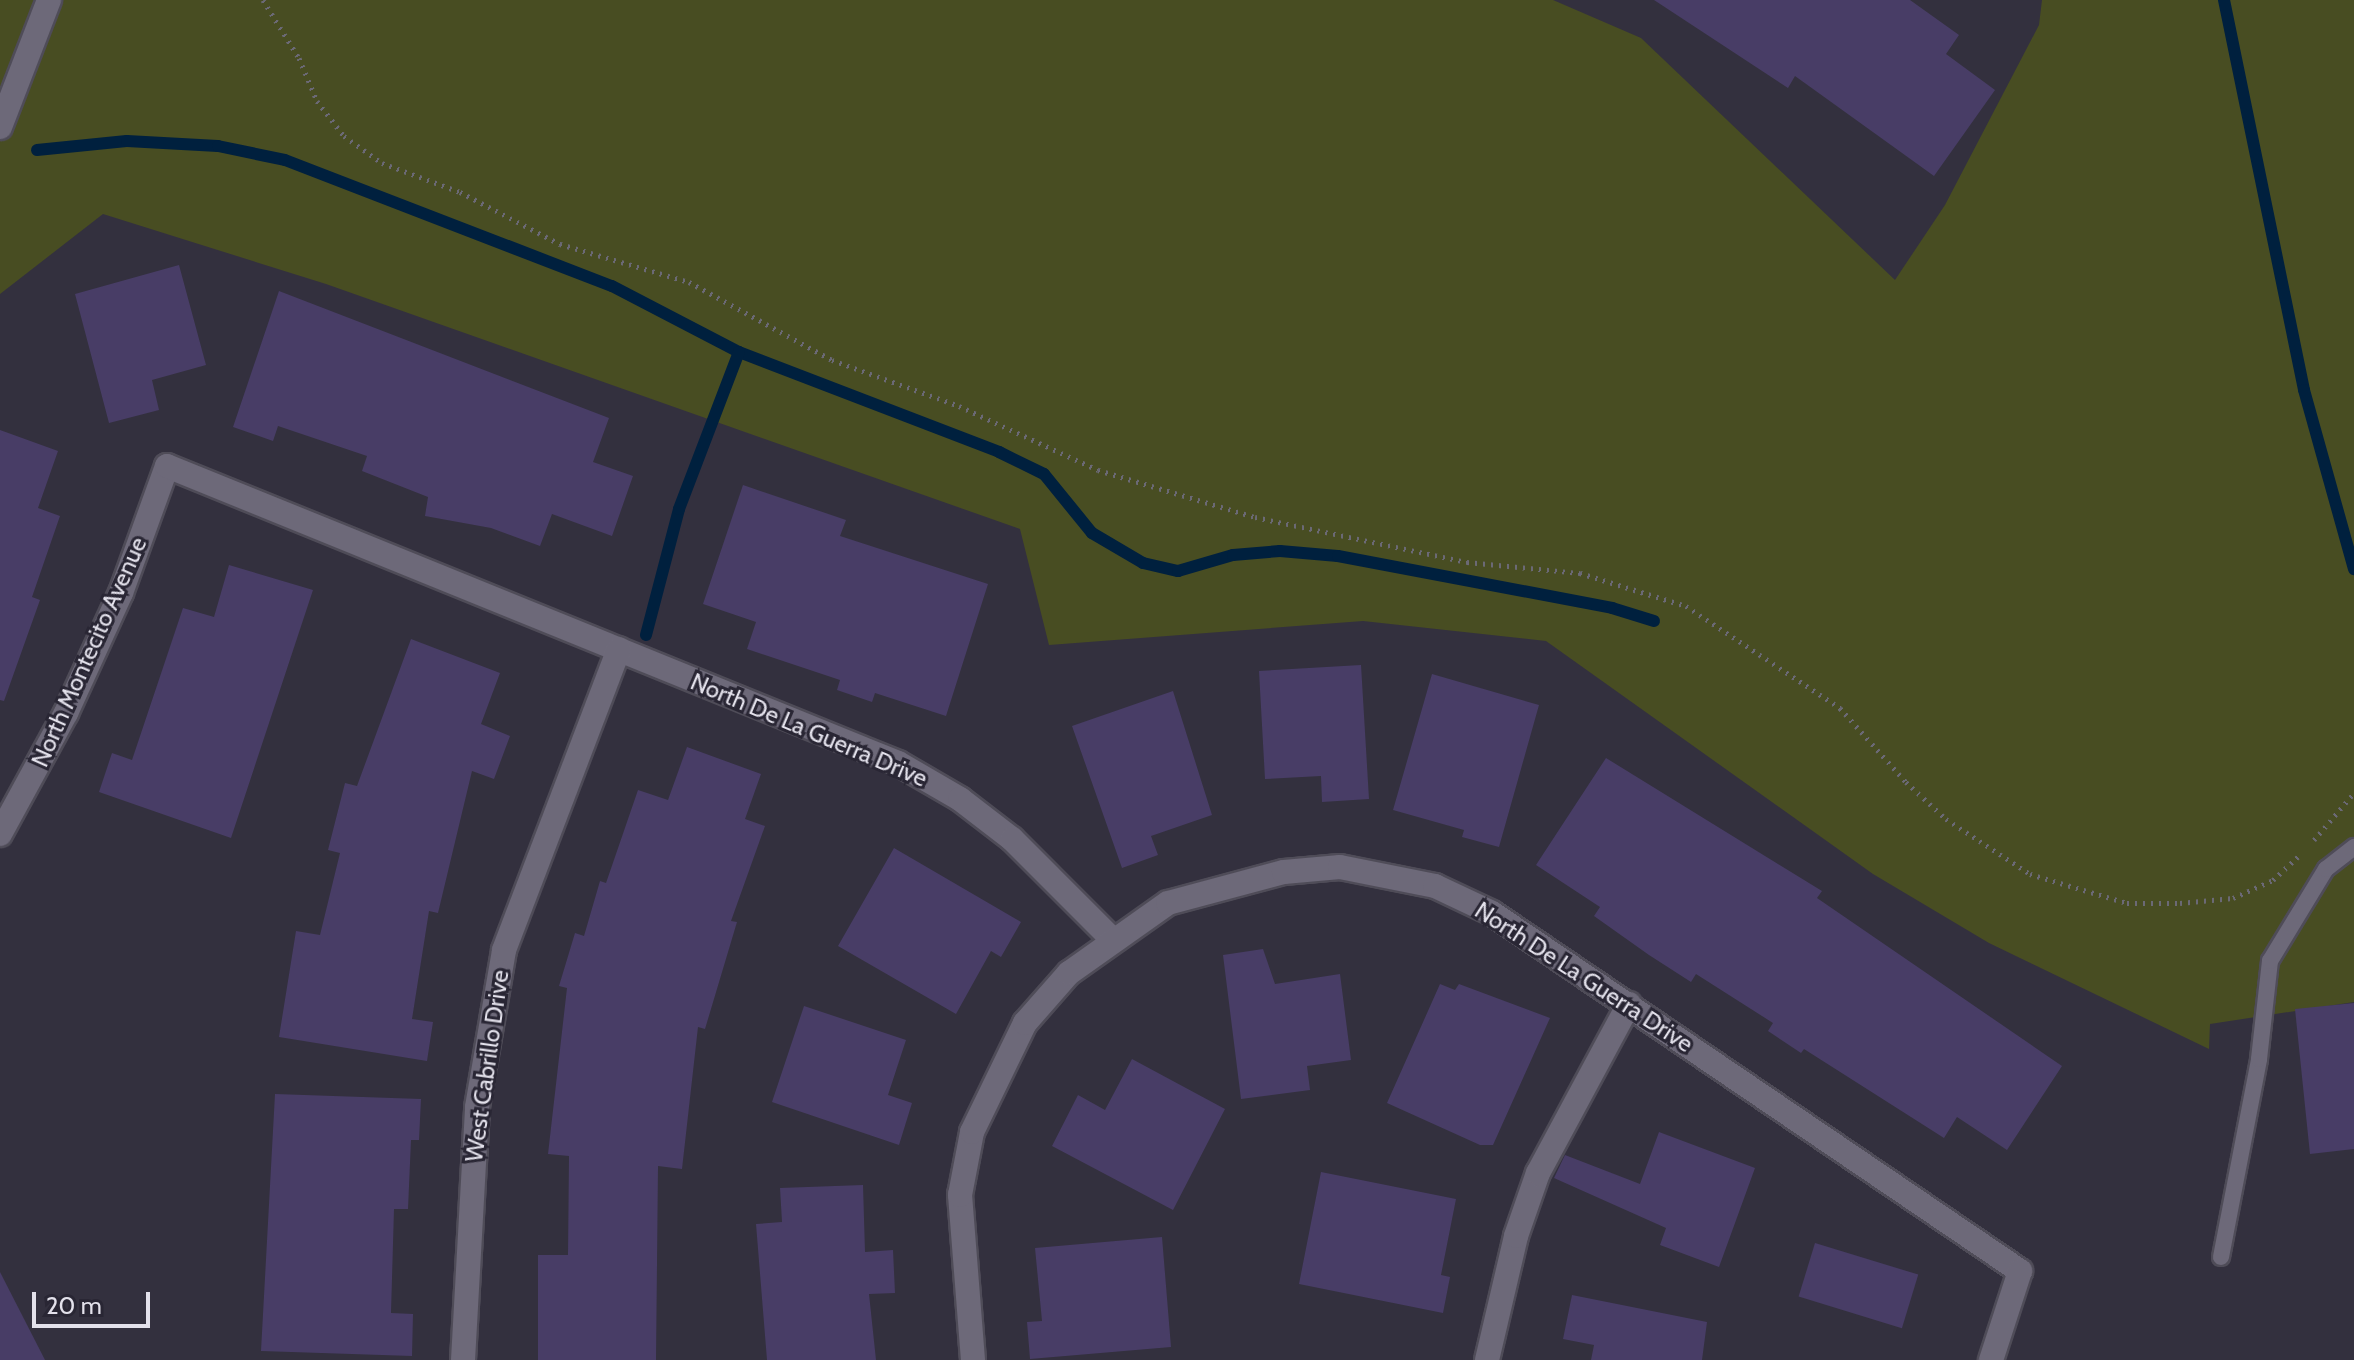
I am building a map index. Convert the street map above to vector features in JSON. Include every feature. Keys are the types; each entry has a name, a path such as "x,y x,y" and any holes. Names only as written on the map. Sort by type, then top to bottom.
{"street":[{"path":"0,127 49,0"},
{"name":"North De La Guerra Drive","path":"167,466 898,763 960,799 1012,839 1112,939 1168,903 1284,872 1340,867 1435,886 1477,906 1629,1004 2020,1271 1991,1360"},
{"name":"North Montecito Avenue","path":"0,834 91,660 167,466"},
{"name":"West Cabrillo Drive","path":"463,1360 477,1107 504,950 619,649"},
{"path":"973,1360 960,1195 972,1132 1025,1023 1069,973 1112,939"},
{"path":"1487,1360 1516,1236 1538,1173 1629,1004"}],"lane":[{"path":"2221,1257 2259,1059 2270,961 2326,869 2354,847"}],"path":[{"path":"263,0 299,58 317,101 344,136 382,163 460,192 560,244 689,282 832,360 959,406 1111,475 1255,517 1467,562 1580,573 1686,606 1840,708 1906,782 1946,819 2030,874 2127,903 2233,898 2273,880 2354,793"}],"green space":[{"path":"0,0 1553,0 1641,38 1895,280 1945,205 2039,25 2042,0 2354,0 2354,1002 2210,1024 2209,1049 1989,943 1873,874 1546,641 1363,621 1049,645 1020,529 326,284 103,214 0,294"}],"building":[{"path":"1654,0 1910,0 1959,35 1946,54 1995,90 1934,176 1795,76 1788,88"},
{"path":"179,265 206,365 152,380 159,410 109,423 75,294"},
{"path":"279,291 609,418 593,462 633,476 612,536 552,514 540,546 491,528 425,516 428,497 362,471 367,456 278,426 273,441 233,427"},
{"path":"0,430 58,451 38,508 60,516 32,597 40,600 4,701 0,700"},
{"path":"743,485 846,520 840,536 988,584 946,716 875,693 872,702 837,690 840,680 747,649 756,622 703,604"},
{"path":"229,565 313,590 231,838 99,792 112,753 132,760 183,608 214,617"},
{"path":"411,639 500,673 481,724 510,736 494,779 472,771 438,913 429,911 412,1019 433,1022 427,1061 279,1037 296,931 320,935 340,853 328,850 345,783 357,786"},
{"path":"1361,665 1369,799 1322,802 1321,776 1265,779 1259,671"},
{"path":"1432,674 1539,705 1499,847 1462,837 1464,830 1393,810"},
{"path":"1173,691 1212,815 1151,836 1158,855 1122,868 1072,726"},
{"path":"687,747 761,774 745,819 765,826 731,921 737,922 705,1029 698,1027 682,1169 658,1166 656,1360 538,1360 538,1255 568,1255 569,1156 548,1154 567,988 559,986 575,933 584,936 600,881 606,883 638,790 668,800"},
{"path":"1606,758 1822,891 1817,898 2062,1066 2007,1150 1957,1117 1944,1138 1804,1049 1801,1053 1768,1031 1773,1023 1696,974 1691,982 1649,955 1594,916 1600,907 1536,865"},
{"path":"894,848 1021,922 1001,957 991,951 956,1014 838,946"},
{"path":"1263,949 1275,984 1340,974 1351,1060 1307,1066 1310,1090 1241,1099 1223,955"},
{"path":"1440,984 1455,990 1459,984 1550,1018 1493,1145 1480,1145 1387,1103"},
{"path":"2354,1003 2354,1149 2310,1154 2295,1009"},
{"path":"804,1006 906,1040 888,1095 912,1103 899,1145 772,1102"},
{"path":"1132,1059 1225,1109 1173,1210 1052,1146 1078,1095 1105,1110"},
{"path":"275,1094 421,1099 419,1140 411,1140 408,1209 394,1209 391,1313 413,1314 412,1356 261,1351"},
{"path":"1659,1132 1755,1168 1719,1267 1660,1245 1666,1228 1554,1178 1565,1155 1640,1184"},
{"path":"1321,1172 1456,1199 1441,1275 1450,1277 1443,1313 1299,1284"},
{"path":"863,1185 865,1252 893,1250 895,1293 869,1294 876,1360 767,1360 756,1224 782,1222 780,1188"},
{"path":"1162,1237 1171,1347 1030,1359 1027,1322 1042,1321 1035,1248"},
{"path":"1815,1243 1918,1275 1902,1328 1799,1297"},
{"path":"0,1272 45,1360 0,1360"},
{"path":"1572,1295 1707,1322 1702,1360 1591,1360 1594,1345 1563,1339"}],"waterway":[{"path":"2224,0 2304,390 2354,569"},
{"path":"37,150 127,141 218,146 285,160 612,286 739,352 999,452 1044,474 1092,533 1143,563 1178,571 1233,555 1280,551 1338,556 1612,608 1654,621"},
{"path":"646,635 679,509 739,352"}]}
